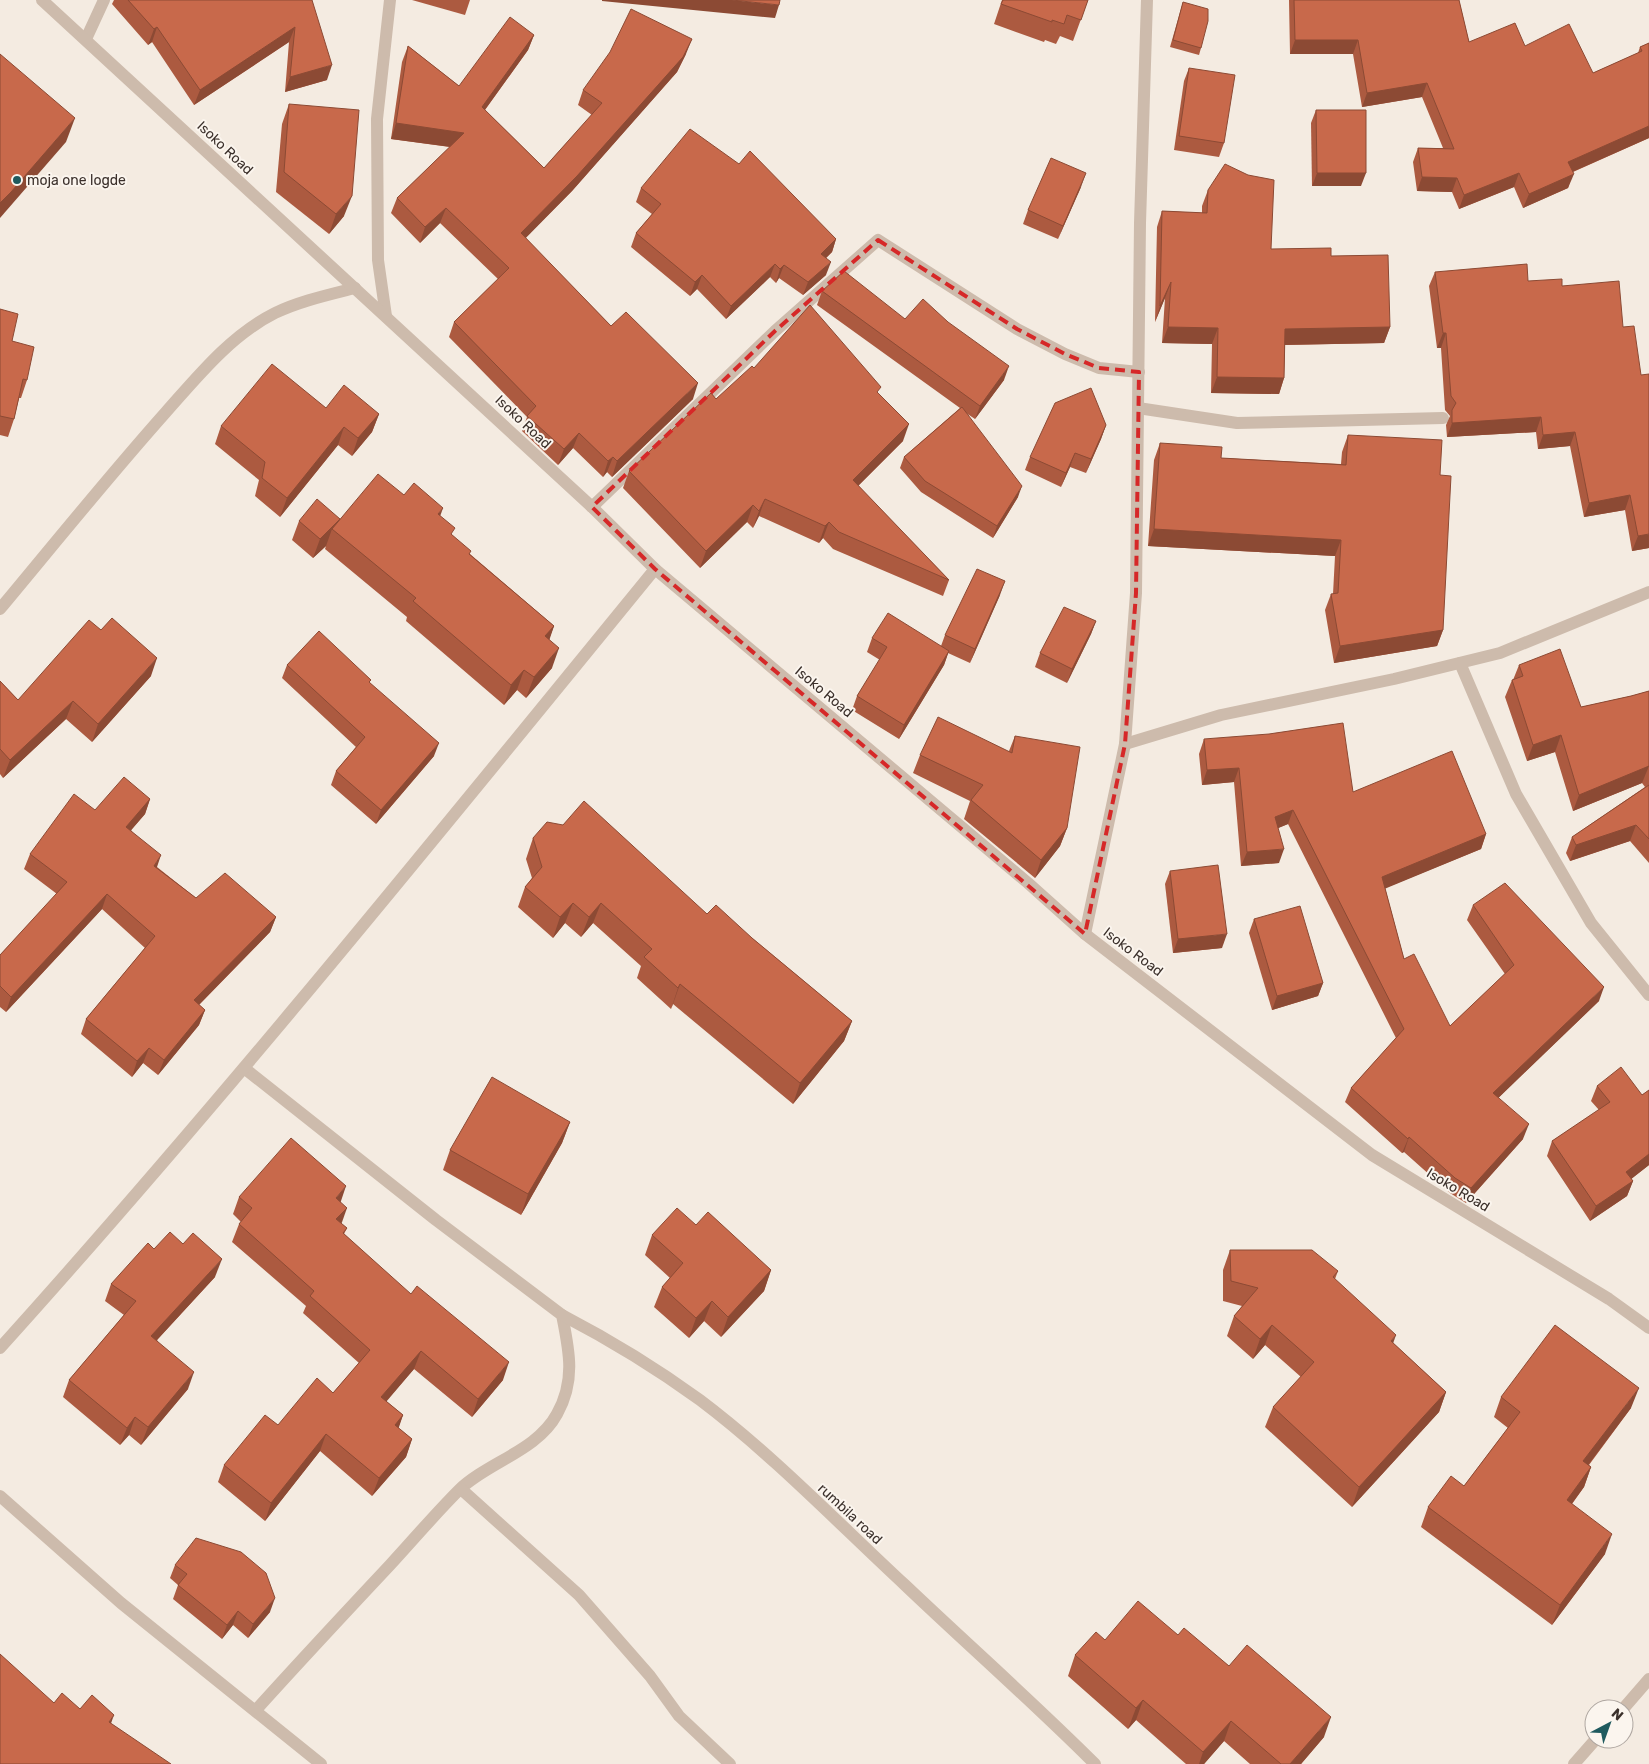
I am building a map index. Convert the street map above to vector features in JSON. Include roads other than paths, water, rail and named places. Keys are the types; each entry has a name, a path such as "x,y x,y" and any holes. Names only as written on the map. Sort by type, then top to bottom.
{"street":[{"name":"Isoko Road","path":"42,0 592,507 655,569 1020,876 1085,934 1372,1155 1609,1299 1649,1328"},
{"path":"86,39 104,0"},
{"path":"386,316 378,260 377,119 390,0"},
{"path":"1085,934 1125,744 1136,593 1140,372 1140,223 1147,0"},
{"path":"592,507 775,331 878,240 1017,329 1065,354 1099,368 1140,372"},
{"path":"0,609 133,449 223,351 247,331 275,313 324,296 355,288"},
{"path":"1138,408 1238,423 1443,418"},
{"path":"0,1348 244,1068 411,870 655,569"},
{"path":"1125,744 1221,715 1500,653 1649,592"},
{"path":"1460,663 1516,794 1591,923 1649,996"},
{"name":"rumbila road","path":"244,1068 436,1220 562,1315 653,1368 701,1402 766,1456 1045,1714 1095,1764"},
{"path":"256,1710 320,1638 461,1489 526,1446 556,1416 569,1380 571,1361 562,1315"},
{"path":"461,1489 579,1595 650,1676 679,1716 730,1764"},
{"path":"0,1496 121,1603 321,1764"},
{"path":"1632,1699 1649,1679"},
{"path":"1574,1764 1587,1749"}],"place":[{"name":"moja one logde","path":"17,180"}]}
